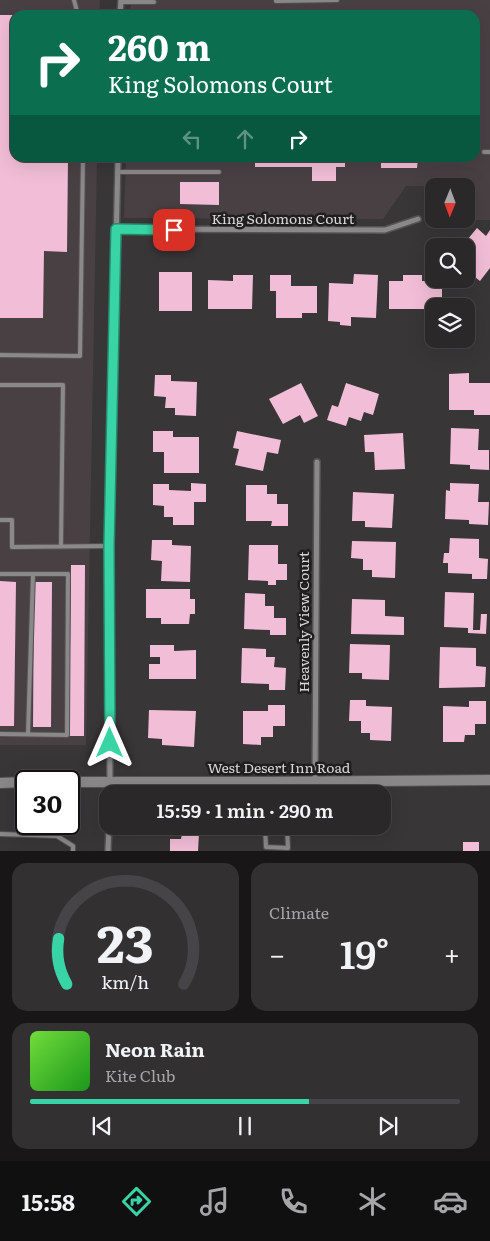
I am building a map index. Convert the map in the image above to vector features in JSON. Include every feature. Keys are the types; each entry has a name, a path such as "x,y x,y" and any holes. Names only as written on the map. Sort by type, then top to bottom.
{"main road":[{"name":"West Desert Inn Road","path":"80,782 490,780"},
{"path":"0,783 15,782"}],"street":[{"path":"110,782 109,546 118,162"},
{"name":"King Solomons Court","path":"116,229 385,230 418,219"},
{"name":"Heavenly View Court","path":"315,782 316,462"},
{"path":"108,851 109,835"}],"lane":[{"path":"276,0 337,0"},
{"path":"121,1 154,2"},
{"path":"484,152 490,152"},
{"path":"0,354 80,356 83,162"},
{"path":"117,172 219,172"},
{"path":"0,385 64,385 61,546"},
{"path":"0,520 12,520 12,547 109,546"},
{"path":"0,574 68,574 67,735 0,734"},
{"path":"28,734 33,574"},
{"path":"265,826 288,827 288,848 266,847 265,826"},
{"path":"0,834 57,836 73,846 73,851"}],"shaded area":[{"path":"0,0 100,0 99,10 10,10 10,162 97,162 86,745 0,745"},
{"path":"131,0 490,0 490,220 475,220 475,178 425,178 425,186 406,186 383,219 124,218 126,162 480,162 480,10 130,10"}],"building":[{"path":"0,15 10,15 10,162 68,162 67,252 44,251 43,318 0,318"},
{"path":"255,162 345,162 345,167 336,167 336,181 312,181 312,167 255,167"},
{"path":"381,162 418,162 417,168 381,168"},
{"path":"180,182 219,182 219,205 180,204"},
{"path":"477,228 486,236 490,230 490,268 480,281 475,277 475,238 469,238"},
{"path":"159,272 192,272 192,311 159,311"},
{"path":"354,274 378,275 376,318 351,317 351,326 340,325 340,322 328,321 329,283 353,284"},
{"path":"233,275 253,275 252,309 208,309 208,280 233,281"},
{"path":"270,275 291,275 291,286 317,286 317,313 302,313 302,318 276,318 276,291 270,291"},
{"path":"403,275 422,275 422,281 425,281 425,288 442,288 442,298 425,298 425,309 389,309 389,281 403,281"},
{"path":"469,373 469,383 490,383 490,415 474,415 474,410 449,410 449,374"},
{"path":"155,375 171,375 171,381 197,382 196,416 175,415 175,408 165,408 166,397 154,396"},
{"path":"301,383 318,416 304,423 300,415 283,424 269,399"},
{"path":"346,383 379,394 373,415 364,412 361,421 349,417 346,426 327,420 332,405 338,407"},
{"path":"451,428 479,429 478,450 489,450 489,470 470,469 470,465 450,464"},
{"path":"153,431 173,431 173,437 199,437 199,473 164,473 164,452 153,452"},
{"path":"237,431 281,440 278,454 267,452 263,471 235,465 239,449 233,448"},
{"path":"403,433 405,469 375,470 374,452 365,452 364,435"},
{"path":"191,483 206,484 206,502 194,502 194,525 173,525 173,517 164,517 164,506 153,505 153,484 169,484 169,490 191,491"},
{"path":"450,483 479,484 478,502 489,502 488,525 469,524 469,520 445,519 446,490 450,491"},
{"path":"246,485 267,485 267,494 277,494 277,504 288,504 288,526 271,526 272,521 246,521"},
{"path":"353,492 394,494 392,528 365,527 365,521 352,521"},
{"path":"450,538 479,539 479,558 488,559 487,579 472,579 472,574 448,573 448,563 443,563 444,553 449,553"},
{"path":"152,540 172,540 172,545 191,546 190,582 161,581 162,561 151,560"},
{"path":"352,541 396,542 395,578 372,577 372,570 363,570 363,559 351,558"},
{"path":"249,545 278,545 278,564 287,564 287,580 276,580 276,585 268,585 268,581 248,580"},
{"path":"71,565 85,565 84,736 69,736"},
{"path":"0,581 16,582 14,726 0,726"},
{"path":"34,582 52,582 51,727 33,727"},
{"path":"146,589 190,589 190,599 195,599 195,614 190,614 189,624 161,624 161,618 146,618"},
{"path":"445,592 474,593 473,630 480,630 481,614 487,614 486,634 468,633 468,628 444,627"},
{"path":"245,593 265,594 265,606 274,606 274,618 286,618 286,635 270,635 270,630 244,629"},
{"path":"352,599 385,600 385,616 404,617 404,635 351,634"},
{"path":"350,644 390,645 389,680 362,679 362,673 349,673"},
{"path":"150,645 174,645 174,651 196,650 196,679 149,679 149,664 160,664 160,657 150,657"},
{"path":"440,647 476,648 476,666 486,667 485,687 439,688"},
{"path":"242,648 266,649 266,657 275,657 274,667 286,668 285,690 269,690 269,684 241,683"},
{"path":"350,700 366,700 366,706 392,707 391,741 370,740 370,733 361,733 361,721 349,721"},
{"path":"469,701 486,701 486,724 475,724 475,735 465,735 464,742 443,742 443,706 469,707"},
{"path":"268,705 285,705 285,726 273,726 273,737 261,737 261,745 243,744 243,711 268,711"},
{"path":"149,710 196,711 194,747 162,745 162,739 148,738"},
{"path":"182,835 199,835 198,851 170,851 170,839 181,839"},
{"path":"463,842 479,842 479,851 463,851"}],"route":[{"path":"110,743 109,546 116,229 174,230"}]}
